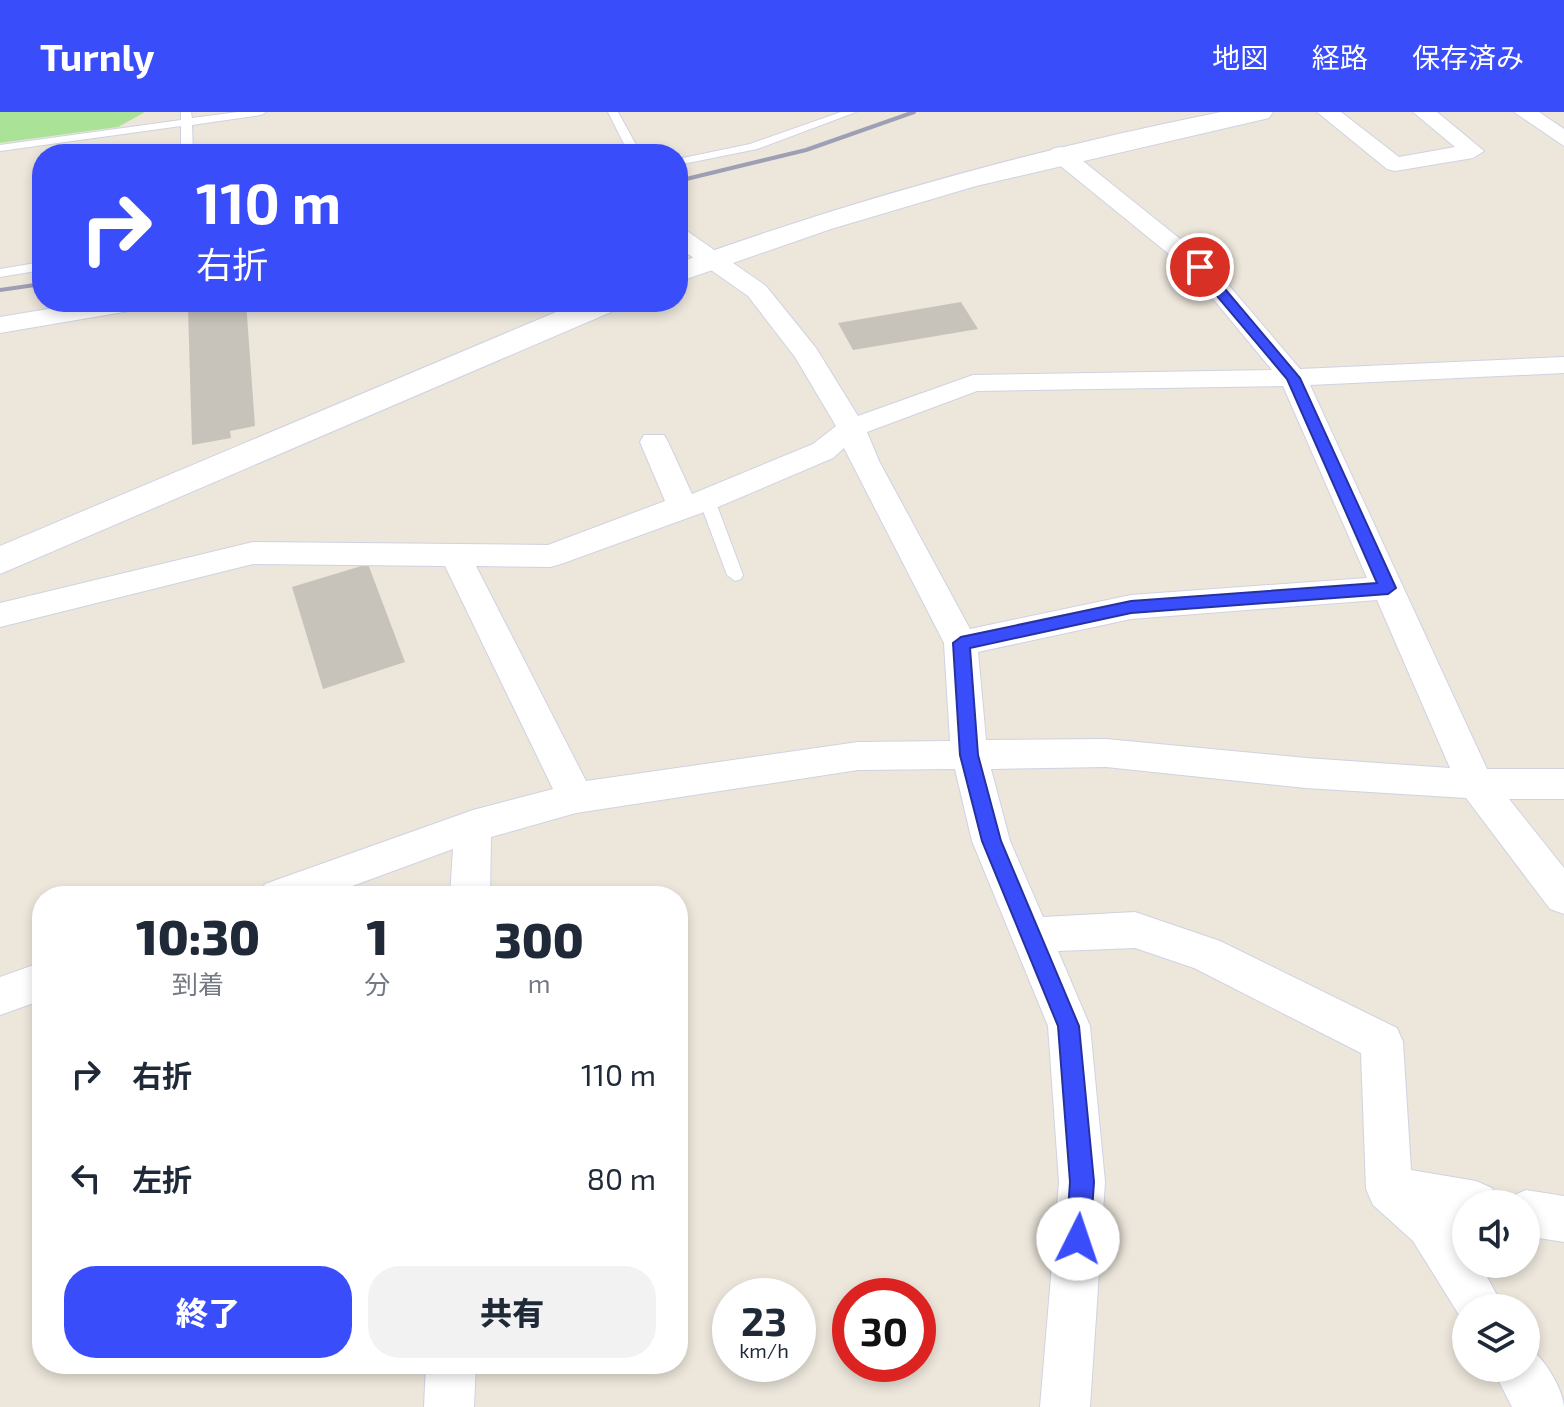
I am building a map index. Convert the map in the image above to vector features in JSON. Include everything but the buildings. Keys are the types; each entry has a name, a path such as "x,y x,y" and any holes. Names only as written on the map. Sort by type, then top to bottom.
{"street":[{"path":"688,269 877,202 1060,154 1260,112"},
{"path":"1328,112 1395,164 1473,151 1424,112"},
{"path":"1525,112 1564,139"},
{"path":"1060,154 1200,267 1293,378 1476,784 1564,897"},
{"path":"688,242 757,291 807,354 851,428 864,461 961,643 969,755 991,841 1069,1026 1082,1182 1065,1407"},
{"path":"0,354 2,324 75,312"},
{"path":"0,561 584,312"},
{"path":"0,615 253,553 550,556 823,451 851,428 973,383 1055,379 1293,378 1564,365"},
{"path":"654,442 694,503"},
{"path":"454,553 576,798"},
{"path":"961,643 1131,607 1388,588"},
{"path":"307,886 473,826 576,798 858,756 1106,753 1306,773 1476,784 1564,784"},
{"path":"470,886 473,826"},
{"path":"1032,935 1135,930 1206,954 1382,1042 1389,1189 1429,1225 1471,1294"},
{"path":"0,996 32,985"},
{"path":"1389,1189 1452,1200"},
{"path":"1540,1215 1564,1219"},
{"path":"449,1407 451,1374"},
{"path":"1526,1382 1541,1407"}],"lane":[{"path":"0,148 186,117 261,112"},
{"path":"613,112 630,144"},
{"path":"688,160 753,147 851,112"},
{"path":"186,117 187,144"},
{"path":"0,273 32,268"},
{"path":"694,503 735,575"}],"green space":[{"path":"0,112 145,112 118,127 0,143"}],"railway":[{"path":"688,179 806,150 914,112"},
{"path":"0,290 32,285"}],"route":[{"path":"1078,1239 1082,1182 1069,1026 991,841 969,755 961,643 1131,607 1388,588 1293,378 1200,267"}]}
